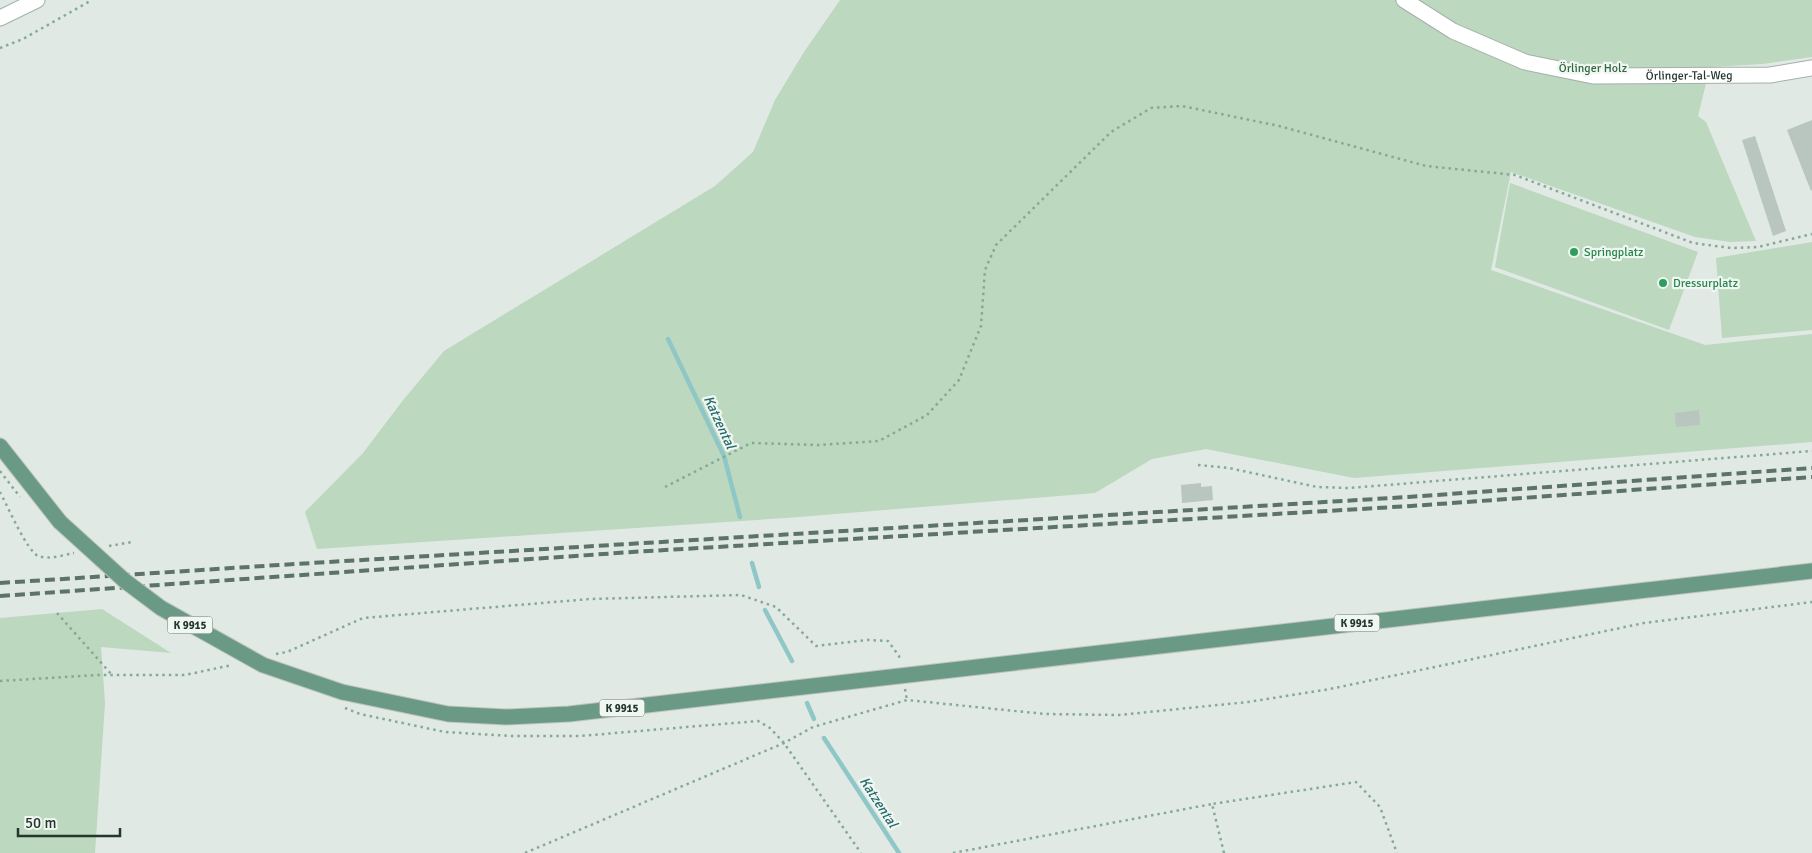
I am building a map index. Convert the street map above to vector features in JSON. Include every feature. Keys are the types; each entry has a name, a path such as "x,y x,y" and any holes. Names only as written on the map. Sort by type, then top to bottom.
{"main road":[{"name":"K 9915","path":"0,446 60,522 125,581 160,608 263,665 342,692 448,714 506,717 569,714 1812,571"}],"street":[{"path":"0,18 37,0"},
{"name":"Örlinger-Tal-Weg","path":"1404,0 1453,31 1525,62 1593,76 1770,75 1812,68"}],"path":[{"path":"0,48 23,39 92,0"},
{"path":"665,487 751,442 819,445 879,441 927,415 959,380 981,326 985,270 996,245 1111,132 1150,108 1182,106 1280,126 1426,166 1515,175 1693,243 1731,248 1758,247 1812,234"},
{"path":"1198,464 1229,468 1317,487 1349,488 1812,451"},
{"path":"0,492 29,549 38,556 48,558 76,552"},
{"path":"104,547 132,542"},
{"path":"268,656 287,652 363,618 590,599 740,595 776,607 816,646 868,640 888,641 899,656 903,675"},
{"path":"525,853 784,743 813,727 907,700 1045,714 1119,715 1248,702 1330,689 1644,623 1812,602"},
{"path":"57,613 113,675"},
{"path":"0,681 113,675 185,676 240,663"},
{"path":"758,721 770,728 784,743 862,853"},
{"path":"953,853 1212,804 1356,782 1380,807 1397,853"},
{"path":"1212,804 1224,853"}],"green space":[{"name":"Örlinger Holz","path":"840,0 1812,0 1812,57 1763,64 1710,67 1698,116 1706,122 1756,241 1730,242 1695,237 1511,172 1491,270 1705,345 1812,334 1812,442 1354,478 1206,449 1152,459 1095,493 786,518 317,549 305,512 363,453 444,351 715,186 753,152 775,100 804,52"},
{"name":"Springplatz","path":"1510,183 1698,252 1669,330 1495,267"},
{"path":"1812,242 1812,330 1722,338 1716,258"},
{"path":"102,609 171,653 101,647 105,703 95,853 0,853 0,618"}],"building":[{"path":"1812,120 1812,190 1811,191 1787,130"},
{"path":"1755,136 1786,231 1773,236 1742,140"},
{"path":"1699,410 1700,425 1676,427 1675,413"},
{"path":"1201,483 1201,487 1212,486 1213,500 1182,503 1181,485"}],"waterway":[{"name":"Katzental","path":"668,339 724,456 740,517"},
{"name":"Katzental","path":"752,563 759,587"},
{"name":"Katzental","path":"765,610 792,661"},
{"name":"Katzental","path":"807,703 814,719"},
{"name":"Katzental","path":"824,738 899,853"}],"railway":[{"path":"0,583 1408,497 1812,468"},
{"path":"0,596 632,552 1411,506 1812,477"}],"place":[{"name":"Springplatz","path":"1574,252"},
{"name":"Dressurplatz","path":"1663,283"}]}
